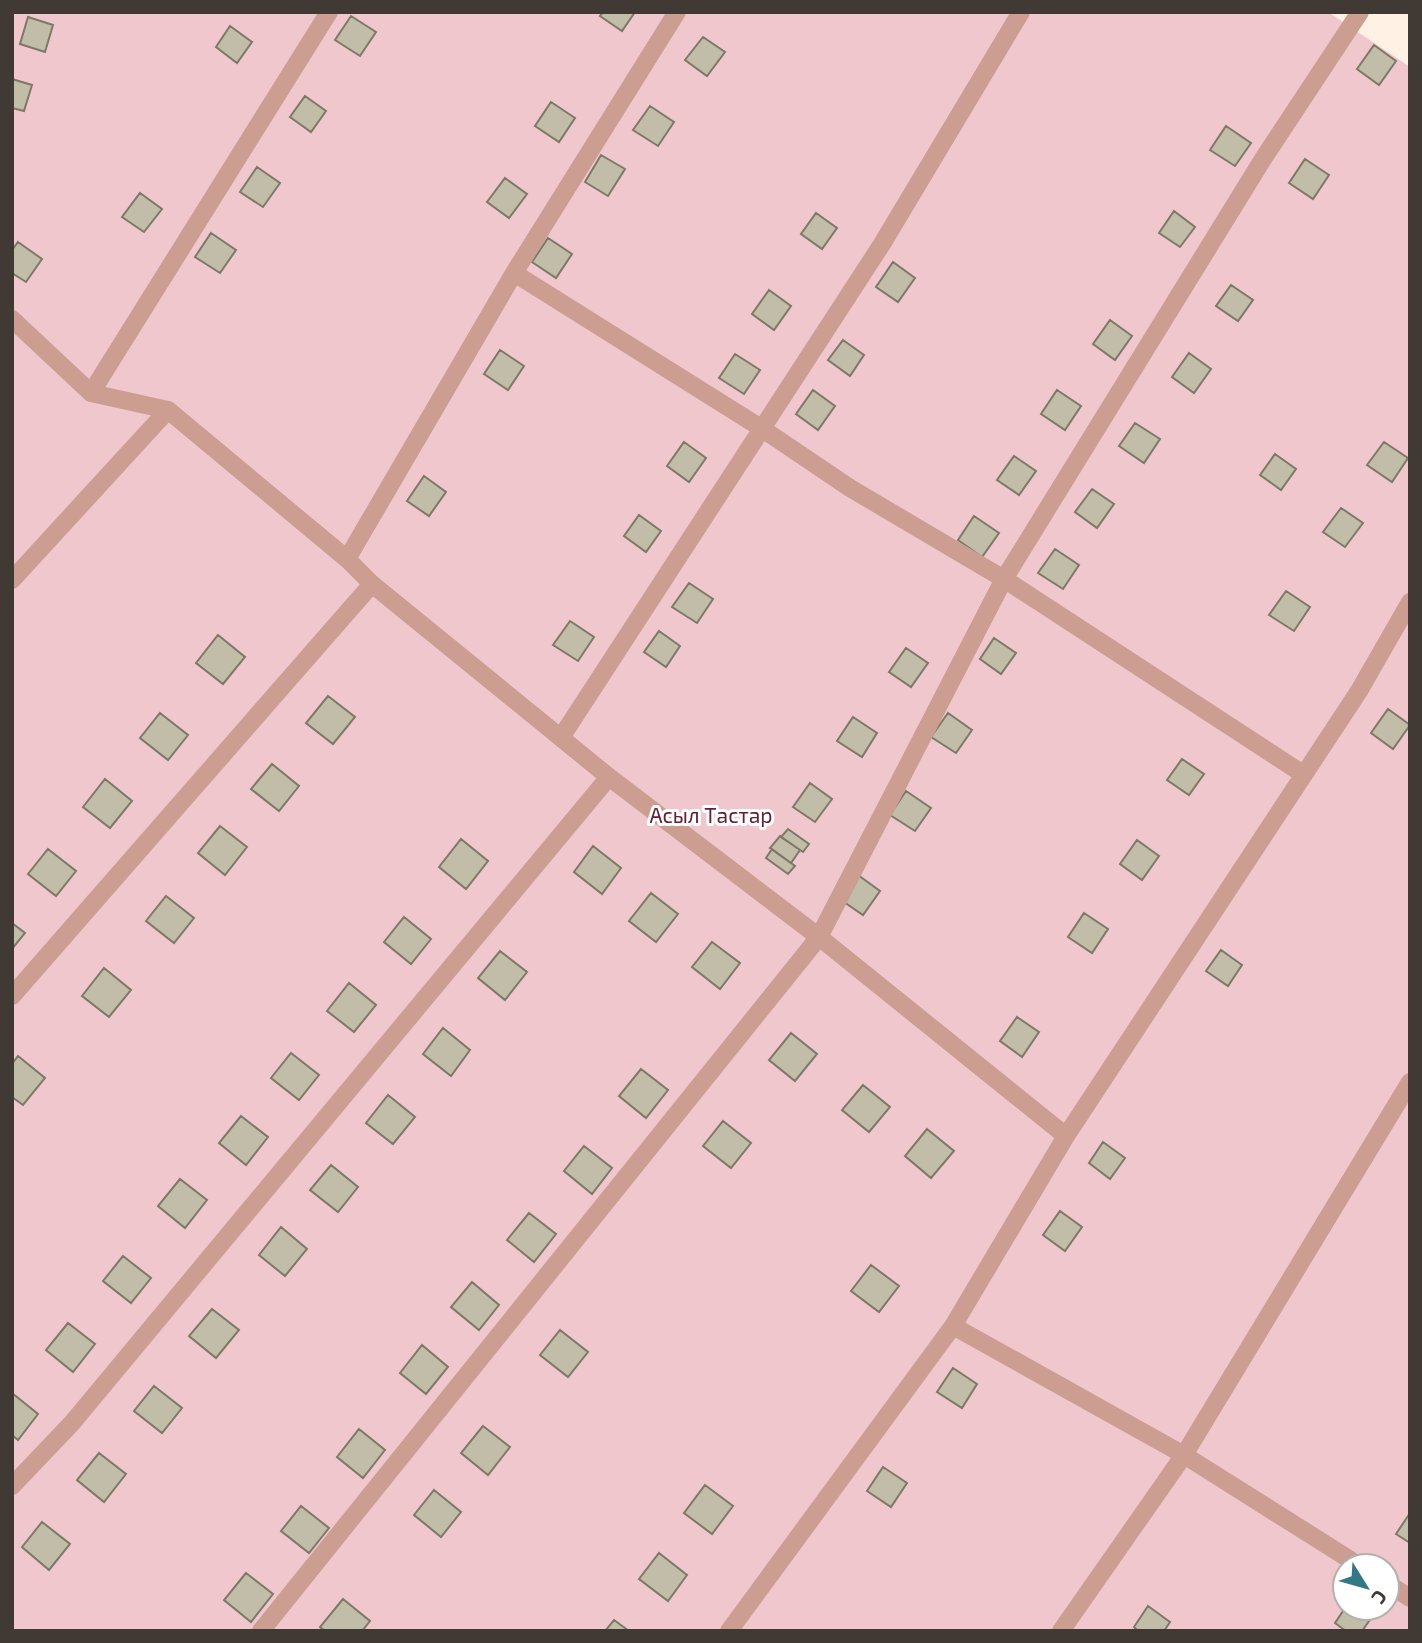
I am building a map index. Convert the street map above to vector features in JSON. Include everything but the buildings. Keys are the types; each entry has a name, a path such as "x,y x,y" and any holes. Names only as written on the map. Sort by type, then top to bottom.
{"street":[{"path":"91,393 330,12"},
{"path":"347,559 514,273 677,12"},
{"path":"562,736 882,244 1021,12"},
{"path":"261,1631 819,937 1004,579 1263,159 1360,12"},
{"path":"514,273 761,428 850,488 1004,579 1303,774"},
{"path":"12,319 91,393 168,410 347,559 372,584 562,736 609,777 819,937 1066,1136"},
{"path":"12,580 168,410"},
{"path":"12,996 372,584"},
{"path":"729,1631 953,1326 1066,1136 1359,691 1410,602"},
{"path":"12,1486 72,1423 609,777"},
{"path":"1060,1631 1184,1455 1410,1082"},
{"path":"953,1326 1184,1455 1338,1552"}],"green space":[{"name":"Асыл Тастар","path":"12,12 1328,12 1410,67 1410,1631 12,1631"}]}
